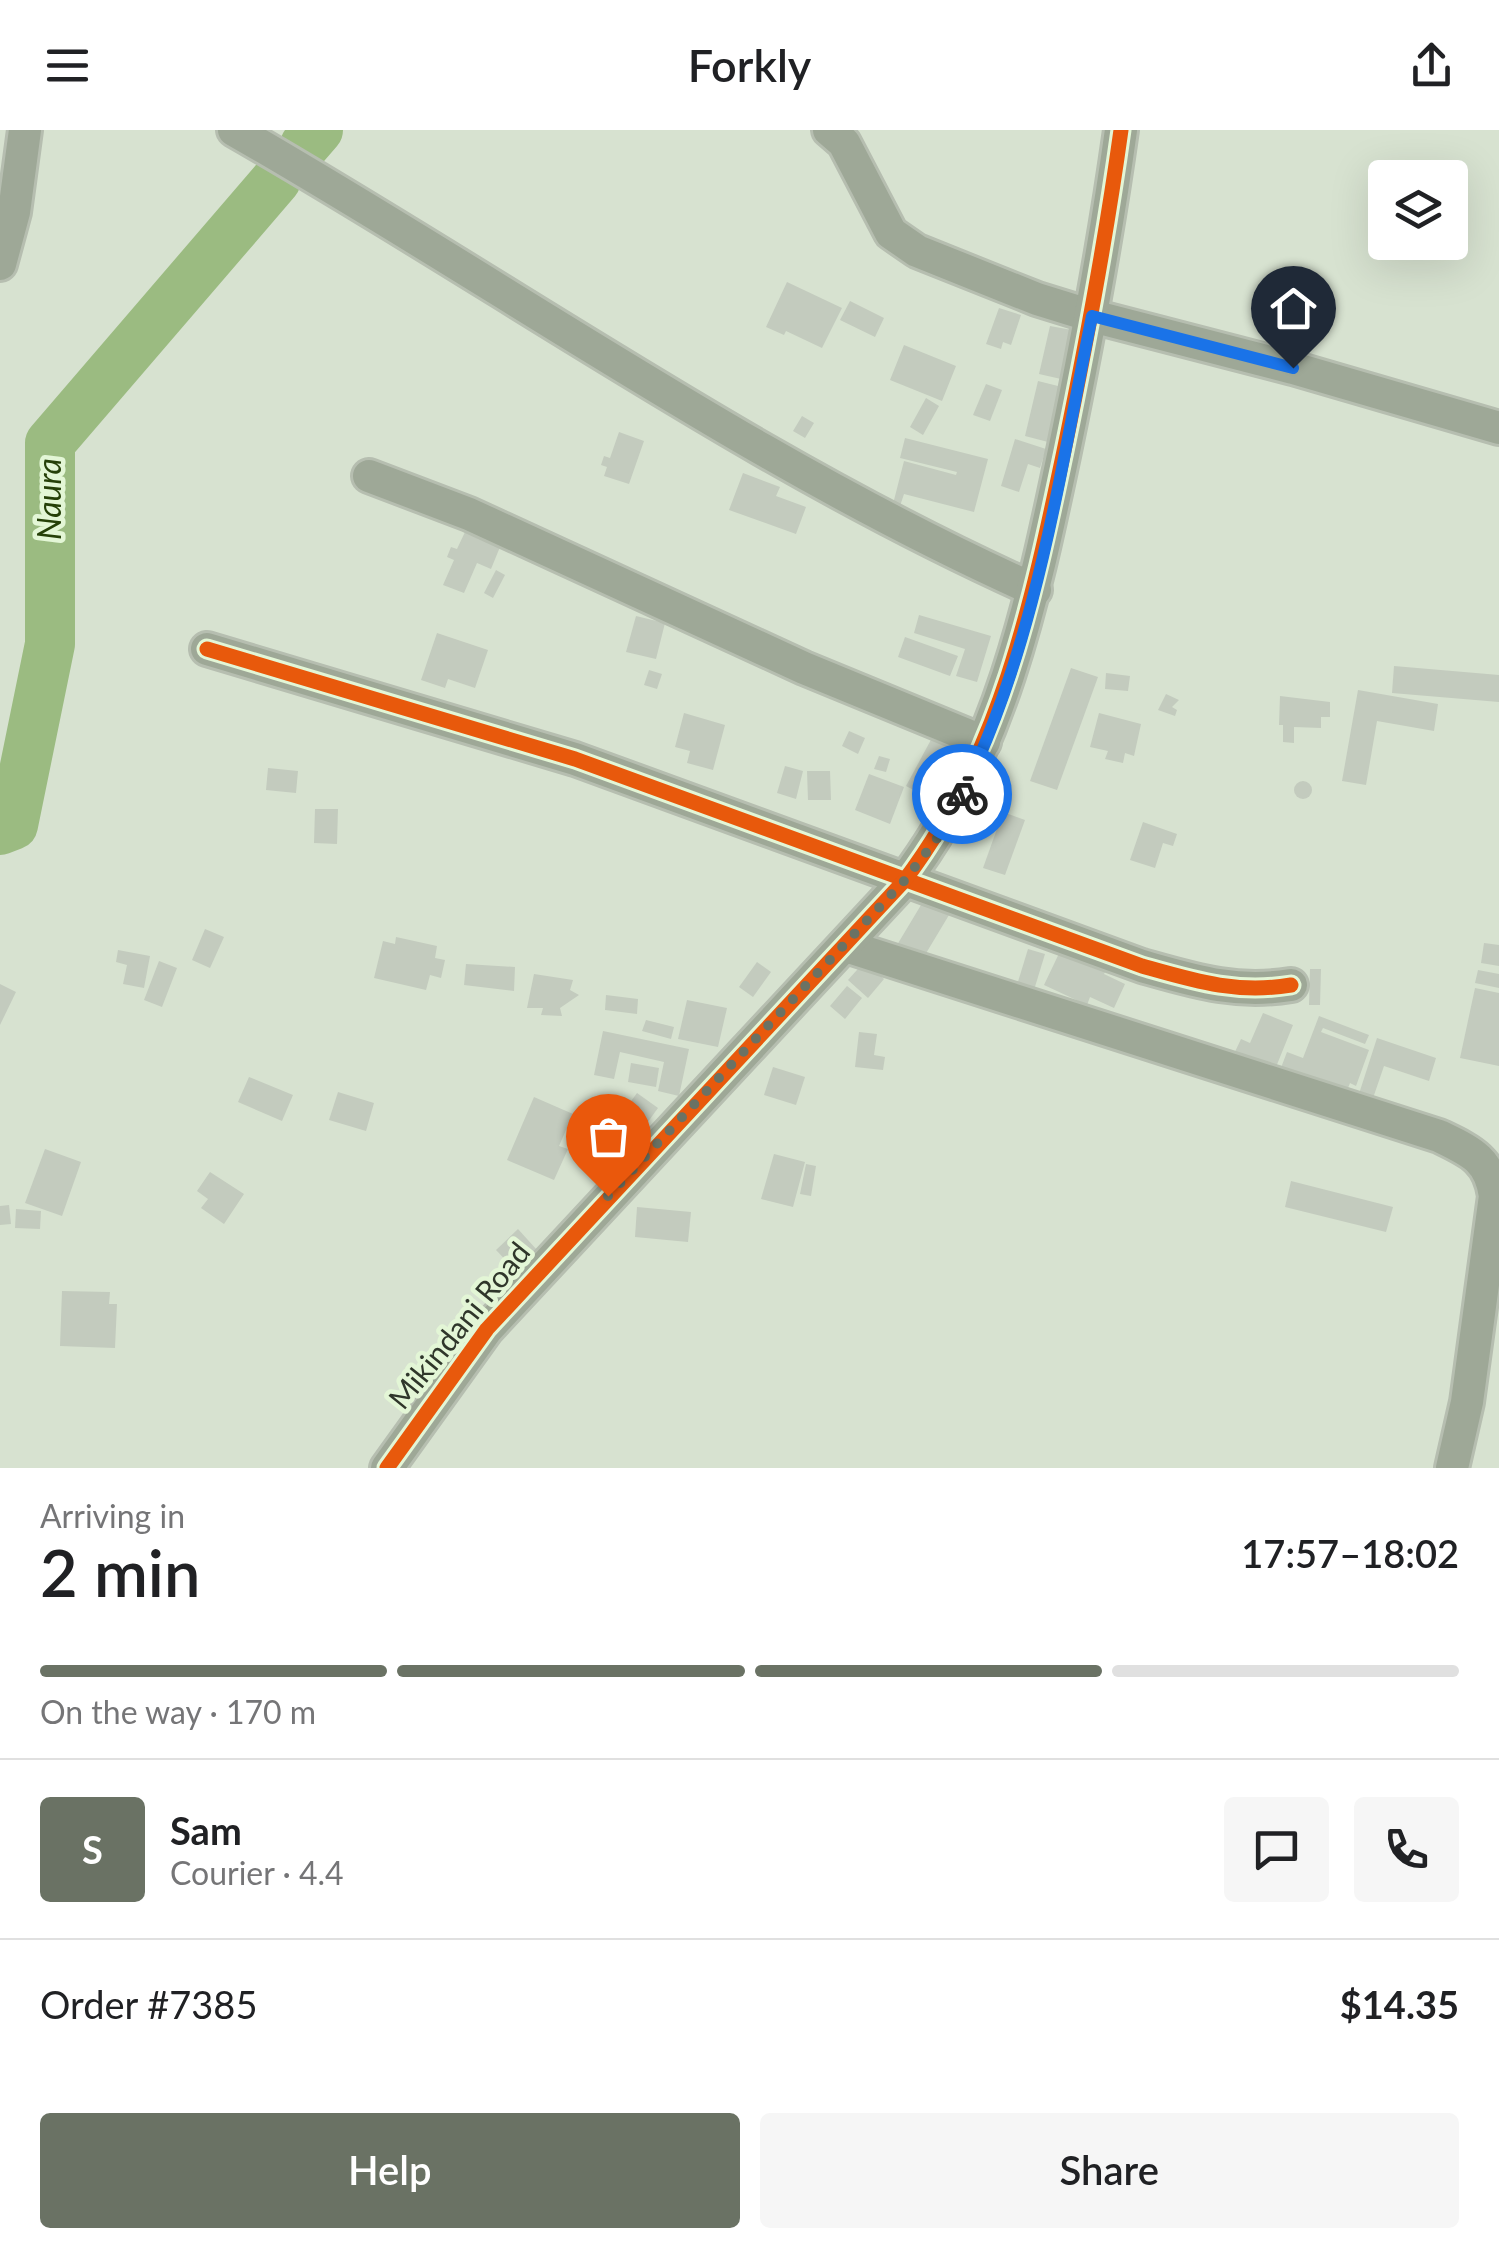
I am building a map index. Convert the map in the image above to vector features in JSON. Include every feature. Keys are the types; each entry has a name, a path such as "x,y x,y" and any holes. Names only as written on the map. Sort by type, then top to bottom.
{"street":[{"path":"0,264 14,212 25,130"},
{"path":"234,130 368,207 768,455 937,546 1035,590"},
{"path":"829,130 844,144 891,233 917,251 1092,316 1293,368 1499,428"},
{"name":"Mikindani Road","path":"387,1468 486,1329 904,881 936,840 964,790 1004,694 1035,590 1092,316 1121,130"},
{"path":"368,476 469,514 787,660 984,742"},
{"path":"207,648 574,759 1142,966 1191,980 1258,991 1291,986"},
{"path":"846,946 1438,1136 1496,1170 1472,1365 1452,1468"}],"building":[{"path":"787,282 842,308 822,348 786,331 784,335 766,327"},
{"path":"850,301 884,318 875,337 840,320"},
{"path":"999,308 1021,315 1011,345 1003,342 1001,349 986,344"},
{"path":"1050,326 1072,330 1061,379 1039,374"},
{"path":"904,345 956,366 942,401 890,380"},
{"path":"1038,381 1062,387 1048,442 1025,436"},
{"path":"986,384 1002,390 990,421 973,415"},
{"path":"926,398 939,406 923,435 910,427"},
{"path":"802,416 814,423 805,438 793,431"},
{"path":"619,432 644,441 629,484 604,476 607,467 601,465 604,456 610,458"},
{"path":"905,438 988,459 974,512 904,494 900,506 893,504 904,461 956,475 957,472 900,458"},
{"path":"1015,439 1046,449 1040,468 1028,464 1019,492 1001,486"},
{"path":"743,473 780,487 776,496 806,507 796,534 729,510"},
{"path":"465,532 500,547 491,569 477,563 464,593 443,585 454,560 447,557 451,547 457,549"},
{"path":"496,570 505,575 493,598 484,593"},
{"path":"919,615 991,636 977,682 956,676 965,649 914,633"},
{"path":"636,616 665,623 656,659 626,652"},
{"path":"437,633 488,650 475,688 448,679 445,688 421,680"},
{"path":"905,637 958,656 950,676 898,657"},
{"path":"1394,666 1499,675 1499,702 1392,693"},
{"path":"1071,668 1098,677 1057,790 1030,781"},
{"path":"649,670 662,674 657,689 644,685"},
{"path":"1106,673 1130,676 1128,691 1105,689"},
{"path":"1358,690 1438,704 1434,731 1377,721 1366,785 1342,781"},
{"path":"1166,694 1179,700 1172,707 1177,710 1175,716 1158,710"},
{"path":"1280,696 1330,702 1330,717 1321,717 1321,728 1294,727 1294,743 1283,742"},
{"path":"684,713 725,725 713,770 687,763 690,751 675,747"},
{"path":"1099,713 1141,724 1134,756 1125,753 1123,763 1105,759 1108,751 1090,747"},
{"path":"849,731 865,738 858,754 842,746"},
{"path":"933,736 952,746 925,796 906,786"},
{"path":"879,756 890,759 886,772 874,769"},
{"path":"785,766 803,771 796,799 777,793"},
{"path":"268,768 298,771 296,793 266,790"},
{"path":"807,771 830,771 831,800 808,800"},
{"path":"869,774 904,787 890,824 855,810"},
{"path":"1303,781 1312,790 1303,799 1294,790"},
{"path":"315,809 338,809 337,844 314,843"},
{"path":"1003,812 1025,820 1005,875 983,868"},
{"path":"1143,822 1177,834 1173,846 1163,843 1155,868 1130,860"},
{"path":"924,900 949,915 922,960 897,945"},
{"path":"205,929 224,937 210,968 192,960"},
{"path":"396,937 437,946 435,958 445,960 441,978 430,975 426,990 374,978 383,941 395,944"},
{"path":"1064,943 1109,964 1104,974 1125,984 1114,1008 1090,997 1087,1005 1044,985"},
{"path":"1484,943 1499,945 1499,966 1481,963"},
{"path":"1028,949 1045,954 1034,990 1017,985"},
{"path":"118,950 150,956 144,988 123,984 127,965 116,962"},
{"path":"159,961 177,968 162,1007 144,1000"},
{"path":"865,961 884,979 868,998 848,980"},
{"path":"757,962 771,972 753,997 739,987"},
{"path":"466,964 515,967 514,991 464,985"},
{"path":"1310,969 1321,969 1320,1005 1309,1005"},
{"path":"1478,970 1499,974 1499,988 1475,983"},
{"path":"534,974 573,980 570,990 579,995 560,1008 562,1016 541,1015 543,1008 527,1008"},
{"path":"0,984 16,992 0,1025"},
{"path":"847,986 862,998 845,1019 830,1006"},
{"path":"1475,988 1499,993 1499,1066 1460,1058"},
{"path":"606,995 638,999 637,1014 605,1010"},
{"path":"687,1000 727,1008 718,1047 678,1039"},
{"path":"1263,1013 1293,1025 1276,1067 1249,1056 1246,1061 1233,1056 1241,1039 1250,1043"},
{"path":"1319,1016 1369,1035 1365,1044 1323,1028 1321,1032 1369,1050 1356,1086 1350,1083 1344,1098 1279,1073 1287,1052 1303,1058"},
{"path":"646,1020 674,1027 671,1039 642,1031"},
{"path":"603,1031 689,1049 679,1096 658,1091 664,1062 620,1052 614,1079 594,1075"},
{"path":"859,1032 877,1034 874,1055 885,1057 883,1070 855,1067"},
{"path":"1377,1038 1436,1058 1429,1081 1384,1066 1371,1104 1357,1100"},
{"path":"631,1063 659,1068 656,1087 628,1082"},
{"path":"773,1067 805,1077 796,1105 764,1095"},
{"path":"249,1077 293,1095 282,1121 238,1102"},
{"path":"338,1092 374,1103 366,1131 329,1120"},
{"path":"637,1093 658,1108 634,1141 613,1126"},
{"path":"534,1097 573,1114 559,1146 568,1149 554,1180 507,1160"},
{"path":"45,1149 81,1162 62,1216 25,1203"},
{"path":"774,1154 805,1162 793,1207 761,1199"},
{"path":"806,1164 816,1166 811,1196 800,1194"},
{"path":"210,1172 244,1194 224,1224 201,1208 208,1199 197,1191"},
{"path":"1291,1181 1393,1207 1386,1232 1285,1207"},
{"path":"9,1205 11,1224 0,1225 0,1206"},
{"path":"637,1207 691,1212 688,1242 635,1237"},
{"path":"16,1209 41,1211 40,1229 15,1228"},
{"path":"518,1229 537,1250 515,1270 496,1250"},
{"path":"62,1291 110,1292 109,1304 117,1304 115,1348 60,1346"}],"waterway":[{"name":"Naura","path":"305,145 318,130"},
{"name":"Naura","path":"0,830 13,825 50,644 50,443 276,180"}],"cycle path":[{"path":"387,1468 487,1329 904,881 965,782 1008,676 1039,565 1088,331 1121,130"},
{"path":"207,649 575,759 1142,966 1234,987 1291,985"}],"way so far":[{"path":"608,1196 904,881 936,840 962,794"}],"route":[{"path":"962,794 1004,694 1035,590 1092,316 1293,368"}]}
